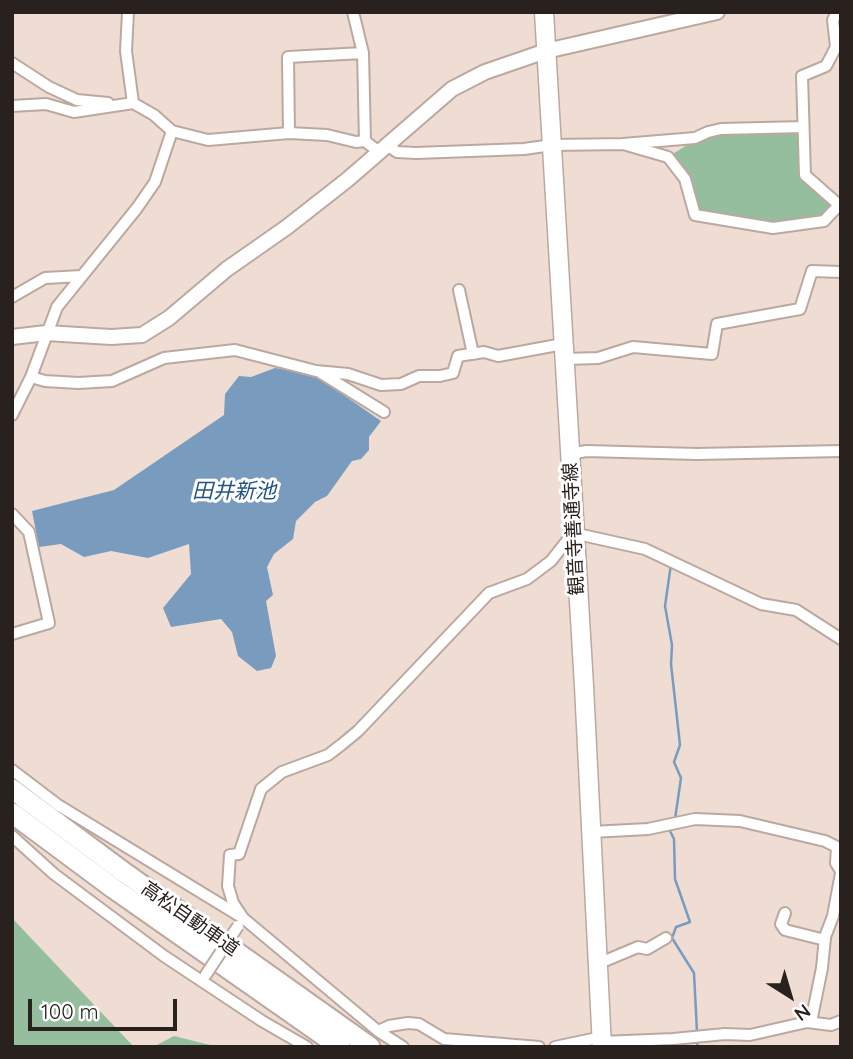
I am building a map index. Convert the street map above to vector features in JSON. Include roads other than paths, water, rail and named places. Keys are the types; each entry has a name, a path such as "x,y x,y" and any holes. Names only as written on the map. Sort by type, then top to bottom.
{"highway":[{"name":"高松自動車道","path":"12,789 125,873 374,1039"},
{"name":"高松自動車道","path":"12,813 113,888 340,1047"}],"main road":[{"name":"観音寺善通寺線","path":"544,12 602,1042"}],"street":[{"path":"128,12 126,51 133,103"},
{"path":"353,12 363,52 365,141"},
{"path":"12,337 46,332 111,337 142,335 169,318 226,269 287,227 347,180 452,89 485,72 546,51 692,15 717,12"},
{"path":"623,144 668,158 685,179 695,215 772,228 824,221 840,206 805,175 802,76 826,66 836,47 833,20 837,12"},
{"path":"289,133 288,57 363,52"},
{"path":"12,63 49,87 77,100 118,104"},
{"path":"12,106 46,104 74,112 133,103 155,115 172,131 208,140 289,133 327,135 356,142 365,141 397,152 415,153 623,144 695,138 721,129 803,127"},
{"path":"12,415 31,377 57,307 155,182 172,131"},
{"path":"31,377 45,381 78,383 112,381 164,358 235,349 316,370 348,374 381,385 401,384 419,376 453,373 458,356 484,352 498,356 564,352 598,358 633,347 712,354 717,324 800,309 812,271 841,272"},
{"path":"12,297 45,278 81,276"},
{"path":"460,290 473,354"},
{"path":"316,370 384,412"},
{"path":"570,454 586,451 687,454 841,451"},
{"path":"12,514 29,532 49,623 12,634"},
{"path":"241,922 228,886 230,855 239,854 261,789 282,772 328,755 341,745 358,731 489,593 527,579 551,561 573,533 645,549 761,604 796,610 832,636 841,639"},
{"path":"12,770 58,805 241,922 374,1039 403,1047"},
{"path":"591,832 648,829 695,819 740,821 825,841 837,847 836,863 841,872 833,916 825,940 811,1022"},
{"path":"12,836 54,874 164,956 203,978 262,1021 307,1047"},
{"path":"785,913 780,924 785,930 825,940"},
{"path":"203,978 241,922"},
{"path":"599,961 638,947 647,949 666,938"},
{"path":"555,1047 725,1034 750,1035 811,1022 831,1025 841,1021"},
{"path":"374,1039 388,1026 408,1023 419,1024 444,1039 539,1047"}],"water":[{"name":"田井新池","path":"275,368 312,373 381,421 369,437 369,450 361,459 352,461 327,496 315,502 296,521 293,539 274,554 267,567 273,595 266,601 276,656 271,668 257,671 238,656 232,632 221,619 171,627 163,608 191,574 189,544 148,558 111,551 84,557 61,544 39,547 32,511 114,490 224,415 225,394 239,376 251,377"}],"waterway":[{"path":"671,564 665,606 672,645 671,664 680,745 674,762 681,778 675,819"},
{"path":"669,829 674,839 675,879 690,922 676,927 672,938 694,973 697,1032"},
{"path":"697,1047 698,1039"}]}
